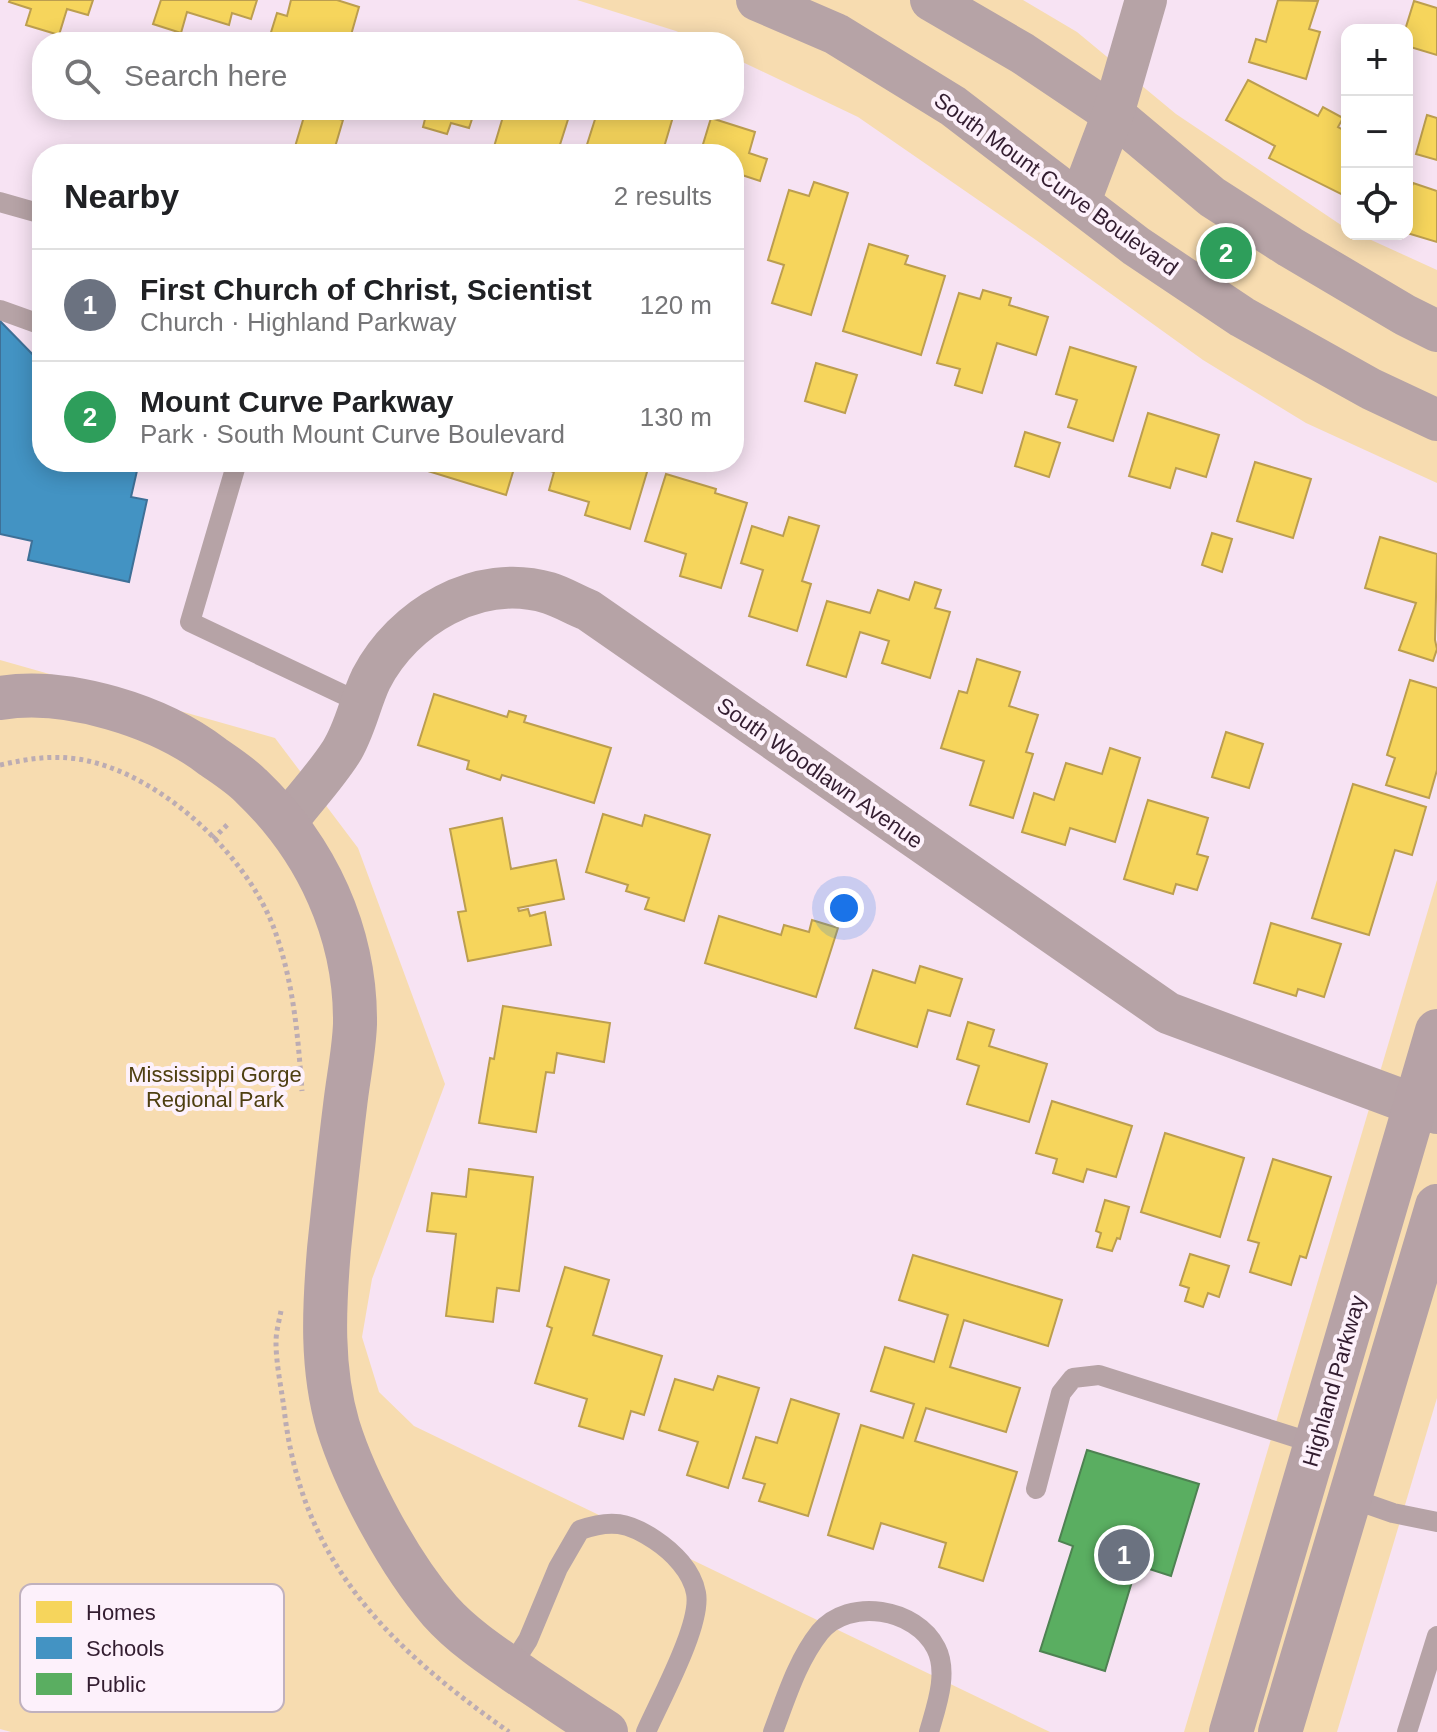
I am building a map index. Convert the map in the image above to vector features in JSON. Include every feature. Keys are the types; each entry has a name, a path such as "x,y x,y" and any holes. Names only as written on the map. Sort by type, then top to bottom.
{"street":[{"name":"South Mount Curve Boulevard","path":"757,0 836,34 953,106 1136,246 1242,317 1371,389 1437,420"},
{"path":"931,0 1022,53 1113,114 1212,197 1328,270 1437,331"},
{"path":"1080,201 1113,114 1146,0"},
{"name":"South Woodlawn Avenue","path":"285,824 343,750 372,679 389,650 415,623 438,607 489,590 519,589 548,593 588,610 1168,1013 1426,1109"},
{"path":"0,698 17,695 72,700 122,711 165,727 207,752 251,786 285,824 320,874 339,918 351,970 355,1026 324,1304 326,1365 337,1423 351,1461 378,1515 441,1613 486,1651 606,1732"},
{"name":"Highland Parkway","path":"1231,1732 1316,1444 1426,1109 1437,1031"},
{"path":"1280,1732 1437,1206"},
{"path":"1304,1485 1350,1498"}],"lane":[{"path":"0,202 32,211"},
{"path":"0,310 32,321"},
{"path":"234,472 190,622 361,703"},
{"path":"1036,1489 1061,1393 1073,1378 1099,1375 1316,1444"},
{"path":"1350,1498 1437,1523"},
{"path":"510,1668 528,1640 558,1568 580,1530 601,1523 630,1525 658,1542 685,1567 696,1592 696,1619 646,1732"},
{"path":"773,1732 795,1672 822,1631 843,1615 883,1611 912,1621 937,1648 942,1680 929,1732"},
{"path":"1407,1732 1437,1636"}],"path":[{"path":"0,765 37,756 80,759 123,772 164,795 233,858 257,893 276,933 296,1008 302,1095"},
{"path":"276,1341 283,1297"}],"green space":[{"path":"577,0 1023,0 1077,32 1176,114 1341,225 1341,240 1371,240 1437,270 1437,483 1306,423 1203,360 858,117 744,63 744,32 678,32"},
{"name":"Mississippi Gorge Regional Park","path":"0,660 275,738 358,848 445,1084 372,1279 362,1337 379,1392 414,1426 1050,1732 11,1732 0,1729"},
{"path":"1437,880 1437,1398 1337,1732 1184,1732"}],"building: Homes":[{"path":"93,0 88,15 67,9 60,32 26,25 31,9 9,2"},
{"path":"161,0 257,0 251,19 232,13 229,25 187,12 181,32 153,24"},
{"path":"291,0 337,0 359,7 352,32 271,32 277,13 287,16"},
{"path":"1278,0 1318,1 1309,29 1320,32 1306,79 1249,62 1256,39 1266,42"},
{"path":"1414,1 1437,8 1437,55 1413,48 1413,24 1407,24"},
{"path":"1248,80 1318,116 1323,107 1341,117 1338,127 1341,129 1341,194 1269,158 1275,146 1226,120"},
{"path":"1427,115 1437,118 1437,160 1416,154"},
{"path":"303,120 343,120 336,144 296,144"},
{"path":"425,120 472,120 469,128 451,123 447,134 423,127"},
{"path":"502,120 568,120 560,144 495,144"},
{"path":"595,120 672,120 665,144 587,144"},
{"path":"710,120 755,132 749,153 767,159 760,181 744,176 744,144 703,144"},
{"path":"814,182 848,193 811,315 772,303 784,265 768,260 789,190 809,196"},
{"path":"1413,183 1437,191 1437,242 1413,235"},
{"path":"869,244 908,256 905,264 945,276 921,355 843,331"},
{"path":"983,290 1011,298 1009,305 1048,317 1036,355 997,343 982,393 955,385 960,369 937,363 959,293 980,299"},
{"path":"1070,347 1136,367 1113,441 1068,427 1077,400 1056,394"},
{"path":"816,363 857,375 845,413 805,401"},
{"path":"1148,413 1219,435 1206,477 1176,468 1170,488 1129,476"},
{"path":"1025,432 1060,443 1049,477 1015,466"},
{"path":"1255,462 1311,479 1293,538 1237,521"},
{"path":"431,472 513,472 506,495"},
{"path":"554,472 647,472 630,529 585,515 589,502 549,490"},
{"path":"666,474 716,489 715,493 747,503 721,588 680,576 686,554 645,541"},
{"path":"789,517 819,526 802,581 811,584 797,631 749,616 763,570 741,563 752,526 783,536"},
{"path":"1212,533 1232,539 1222,572 1202,565"},
{"path":"1380,537 1437,554 1437,649 1433,661 1399,650 1416,603 1365,588"},
{"path":"915,582 941,590 935,608 950,612 930,678 882,663 889,641 860,632 846,677 807,665 827,601 870,613 878,590 909,600"},
{"path":"977,659 1020,672 1009,706 1038,715 1026,752 1033,754 1013,818 970,805 984,761 941,748 959,691 967,693"},
{"path":"1410,680 1437,688 1437,770 1429,798 1386,785 1395,758 1387,755"},
{"path":"434,694 507,717 509,711 526,716 524,722 611,748 594,803 502,775 500,780 467,769 469,761 418,745"},
{"path":"1226,732 1263,744 1249,788 1212,777"},
{"path":"1110,748 1140,758 1115,842 1070,828 1065,845 1022,832 1034,793 1054,800 1066,763 1102,774"},
{"path":"1353,784 1426,807 1412,855 1395,850 1369,935 1312,918"},
{"path":"1148,800 1208,818 1197,854 1208,857 1197,890 1176,884 1173,894 1124,879"},
{"path":"603,814 642,826 645,815 710,835 684,921 645,909 649,898 626,891 628,885 586,872"},
{"path":"502,818 511,869 556,860 564,899 518,908 519,911 528,909 530,916 545,912 551,945 468,961 458,912 466,911 450,829"},
{"path":"719,916 781,935 784,925 809,932 812,920 838,928 816,997 705,963"},
{"path":"1271,923 1341,944 1324,997 1298,989 1296,996 1254,983"},
{"path":"920,966 962,979 950,1016 928,1010 917,1047 855,1028 873,970 915,983"},
{"path":"503,1006 610,1023 604,1062 557,1053 554,1073 546,1072 536,1132 479,1123"},
{"path":"968,1022 994,1030 989,1046 1047,1064 1029,1122 967,1104 979,1066 957,1059"},
{"path":"1052,1101 1132,1126 1116,1177 1087,1169 1083,1182 1053,1173 1057,1159 1036,1153"},
{"path":"1165,1133 1244,1158 1220,1237 1141,1212"},
{"path":"1273,1159 1331,1177 1306,1258 1300,1256 1291,1285 1250,1272 1259,1243 1248,1240"},
{"path":"469,1169 533,1177 519,1291 497,1288 493,1322 446,1316 456,1234 427,1231 432,1193 466,1197"},
{"path":"1105,1200 1129,1207 1120,1239 1117,1238 1112,1251 1097,1247 1101,1233 1096,1231"},
{"path":"1190,1254 1229,1266 1219,1297 1208,1293 1203,1307 1185,1301 1189,1288 1180,1285"},
{"path":"913,1255 1062,1300 1048,1346 964,1320 950,1367 1020,1388 1006,1432 926,1408 915,1441 1017,1472 983,1581 939,1567 946,1543 881,1523 873,1549 828,1535 861,1425 903,1438 914,1404 871,1391 885,1347 934,1362 948,1315 899,1300"},
{"path":"565,1267 609,1280 593,1335 662,1356 644,1415 631,1411 623,1439 579,1426 587,1399 535,1383 552,1328 547,1326"},
{"path":"718,1376 759,1388 728,1488 687,1475 698,1442 659,1430 675,1379 713,1390"},
{"path":"791,1399 839,1414 808,1516 759,1501 765,1484 743,1478 756,1437 777,1443"}],"building: Schools":[{"path":"0,321 32,354 32,472 137,472 131,497 147,500 129,582 28,560 32,541 0,534"}],"building: Public":[{"path":"1087,1450 1199,1484 1171,1576 1137,1565 1105,1671 1040,1651 1073,1546 1059,1541"}],"place":[{"name":"Mount Curve Parkway","path":"1226,253"},
{"name":"First Church of Christ, Scientist","path":"1124,1555"}]}
